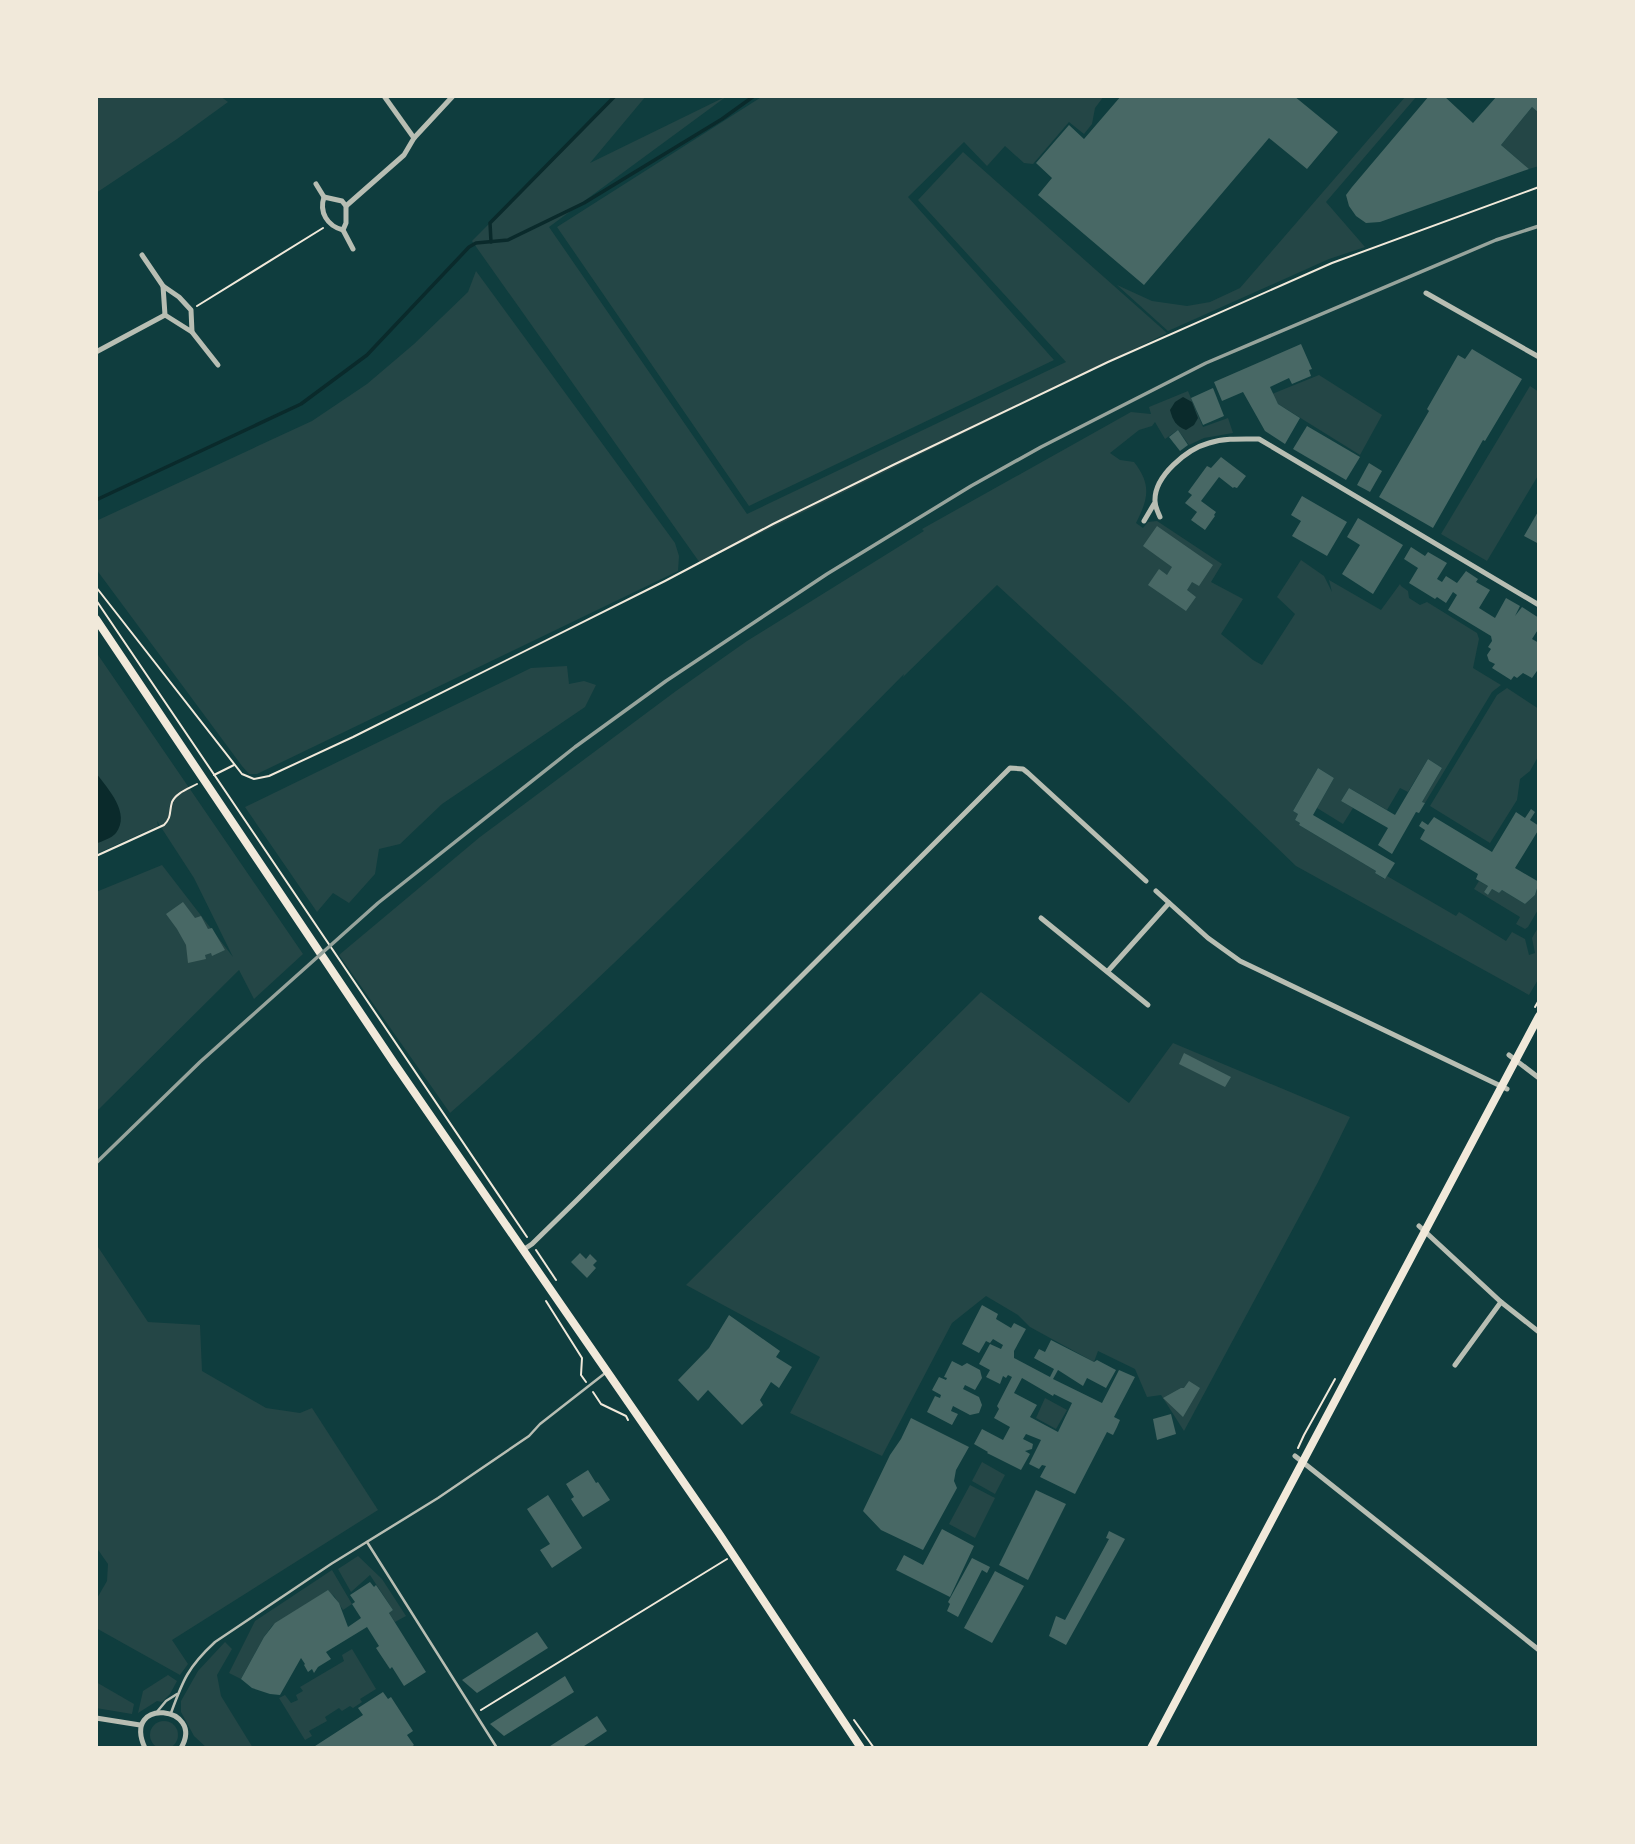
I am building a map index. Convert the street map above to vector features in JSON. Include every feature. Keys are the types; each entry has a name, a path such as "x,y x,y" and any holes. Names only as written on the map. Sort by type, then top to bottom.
{"main road":[{"path":"96,619 733,1555 861,1748"},
{"path":"1151,1747 1421,1228 1504,1088 1512,1058 1539,1016"}],"street":[{"path":"384,96 414,138"},
{"path":"346,205 404,155 414,138 453,96"},
{"path":"316,184 324,197 342,201 346,205 346,223 342,230"},
{"path":"324,197 321,206 325,216 330,224 342,230 353,249"},
{"path":"142,255 163,286 191,310 192,332"},
{"path":"163,286 165,315"},
{"path":"1426,293 1539,357"},
{"path":"165,315 192,332 218,365"},
{"path":"96,352 165,315"},
{"path":"1144,521 1165,475 1178,459 1198,446 1228,439 1259,439 1539,605"},
{"path":"1154,504 1160,517"},
{"path":"523,1250 926,854 1006,771 1015,767 1023,769 1146,881"},
{"path":"1156,891 1208,938 1240,961 1504,1088"},
{"path":"1108,971 1169,903"},
{"path":"1041,918 1148,1004"},
{"path":"1512,1058 1539,1078"},
{"path":"1421,1228 1539,1332"},
{"path":"1455,1365 1502,1302"},
{"path":"1299,1459 1539,1650"},
{"path":"145,1748 140,1726 145,1718 156,1713 171,1713 184,1725 186,1734 181,1748"},
{"path":"96,1718 140,1726"}],"lane":[{"path":"171,1713 187,1674 199,1657 215,1642 529,1436 540,1423 607,1372"},
{"path":"367,1542 497,1748"},
{"path":"156,1713 166,1701 177,1694"}],"path":[{"path":"96,587 242,774 254,779 269,776 547,641 807,508 1108,362 1332,263 1539,187"},
{"path":"191,310 330,224"},
{"path":"96,600 561,1288"},
{"path":"213,775 235,764"},
{"path":"96,856 164,825 169,820 176,796 204,781"},
{"path":"475,1713 733,1555"}],"shaded area":[{"path":"96,96 220,96 228,102 96,193"},
{"path":"616,96 646,96 590,163 727,96 549,227 747,514 1066,362 918,200 963,152 1167,333 700,563 472,241"},
{"path":"763,96 1104,96 1095,108 1092,124 1084,134 1069,122 1033,164 1024,163 1005,146 987,166 964,142 908,197 1054,360 749,506 557,227"},
{"path":"1406,96 1417,96 1326,202 1365,247 1329,259 1168,331 1117,285 1152,301 1187,306 1210,302 1240,288"},
{"path":"1532,107 1539,113 1539,166 1529,169 1501,145"},
{"path":"476,271 675,543 679,556 678,571 257,774 249,774 96,569 96,521 312,421 367,384 414,344 468,292"},
{"path":"1319,375 1382,415 1360,455 1278,404 1272,394"},
{"path":"1530,386 1539,392 1539,474 1487,561 1441,534"},
{"path":"1188,391 1203,427 1228,418 1233,433 1204,438 1189,445 1178,430 1165,439 1155,422 1152,426 1139,430 1110,453 1120,460 1134,462 1144,478 1145,499 1136,523 1143,528 1148,522 1157,521 1222,564 1211,582 1243,599 1221,634 1262,665 1295,614 1277,597 1301,560 1324,576 1332,592 1329,580 1381,610 1400,584 1408,591 1409,598 1420,605 1427,602 1477,633 1479,639 1473,668 1501,685 1492,692 1425,803 1422,802 1442,768 1428,759 1408,792 1400,788 1387,810 1349,788 1341,801 1353,808 1343,824 1317,808 1334,778 1318,768 1293,811 1298,814 1295,820 1299,825 1376,871 1375,873 1384,879 1387,876 1456,916 1459,912 1506,941 1512,932 1525,939 1529,955 1535,953 1532,938 1539,926 1539,978 1529,995 1296,866 1130,707 997,585 624,953 450,1113 339,955 480,837 747,641 924,531 922,529 1131,412 1151,414 1149,407"},
{"path":"1183,397 1192,402 1198,418 1194,425 1186,430 1175,423 1170,410 1175,402"},
{"path":"96,652 303,954 254,999 239,970 96,1112 96,892 162,865 233,957 194,878 157,821 158,826 96,854"},
{"path":"567,666 569,684 584,681 596,685 585,707 442,804 400,844 379,849 375,874 349,903 333,893 317,912 245,807 531,668"},
{"path":"1507,688 1539,709 1539,755 1530,771 1520,779 1517,800 1490,843 1430,806 1497,695"},
{"path":"96,773 112,794 121,817 116,833 96,844"},
{"path":"1479,881 1488,886 1484,892 1488,895 1492,889 1499,893 1502,890 1525,904 1535,895 1539,882 1539,908 1528,927 1525,929 1516,924 1520,917 1474,889"},
{"path":"981,992 1129,1103 1173,1043 1350,1117 1184,1431 1161,1395 1147,1397 1135,1369 1098,1351 1094,1362 1030,1327 1018,1315 986,1296 952,1323 882,1456 790,1413 820,1357 686,1285"},
{"path":"96,1244 148,1322 200,1325 202,1371 266,1408 300,1413 312,1408 378,1510 172,1640 188,1664 180,1675 96,1628 96,1600 107,1581 108,1564 96,1547"},
{"path":"1045,1398 1067,1410 1056,1429 1036,1418"},
{"path":"982,1462 1005,1475 995,1494 972,1481"},
{"path":"970,1485 995,1498 975,1538 949,1524"},
{"path":"358,1556 382,1579 406,1616 395,1622 389,1613 393,1610 370,1575 351,1592 338,1569"},
{"path":"332,1570 352,1604 343,1610 334,1596 327,1591 272,1626 241,1679 229,1673 255,1621"},
{"path":"225,1642 232,1649 217,1675 221,1696 253,1748 207,1748 194,1736 181,1712 181,1701 198,1671"},
{"path":"352,1649 376,1689 360,1699 362,1702 353,1708 350,1706 342,1711 339,1708 325,1717 327,1721 309,1731 312,1736 305,1740 279,1698 285,1695 291,1703 298,1700 296,1695 303,1691 300,1687 344,1661 342,1655"},
{"path":"168,1675 177,1681 170,1694 162,1702 157,1701 138,1713 143,1691"},
{"path":"96,1682 134,1704 132,1714 96,1708"},
{"path":"164,1721 174,1725 178,1735 174,1745 164,1749 154,1745 150,1735 154,1725"}],"building":[{"path":"1121,96 1294,96 1338,132 1307,169 1269,138 1144,285 1038,195 1052,178 1036,163 1069,125 1084,139"},
{"path":"1429,96 1444,96 1473,123 1497,96 1539,96 1539,113 1532,107 1501,145 1529,169 1380,222 1366,223 1356,216 1346,195"},
{"path":"1301,344 1312,369 1309,370 1311,376 1292,384 1289,378 1270,387 1278,404 1300,418 1285,444 1265,431 1243,392 1222,401 1214,382"},
{"path":"1472,349 1522,379 1485,441 1483,440 1433,528 1379,497 1458,355 1465,359"},
{"path":"1213,388 1224,416 1203,425 1191,398"},
{"path":"1307,426 1360,457 1346,480 1293,449"},
{"path":"1178,430 1188,445 1180,451 1169,437"},
{"path":"1221,457 1246,476 1237,488 1219,477 1201,501 1216,512 1205,530 1191,520 1197,512 1185,503 1192,495 1188,492 1207,466 1211,468"},
{"path":"1369,463 1382,471 1370,492 1357,485"},
{"path":"1302,496 1347,522 1327,556 1292,536 1301,521 1291,515"},
{"path":"1539,510 1539,544 1524,536"},
{"path":"1358,518 1403,545 1373,594 1342,574 1360,545 1347,537"},
{"path":"1157,526 1213,565 1199,586 1192,582 1187,590 1196,597 1186,611 1148,585 1159,569 1167,575 1172,567 1143,546"},
{"path":"1411,547 1425,556 1428,552 1447,563 1437,579 1442,582 1446,576 1457,583 1466,571 1478,579 1476,582 1490,590 1479,608 1495,618 1506,598 1520,606 1515,616 1522,607 1539,618 1539,628 1532,639 1539,643 1539,668 1532,678 1523,673 1511,680 1492,668 1495,664 1489,661 1487,655 1491,649 1488,647 1492,641 1491,636 1448,610 1457,595 1453,592 1446,603 1409,583 1418,568 1404,559"},
{"path":"1428,759 1442,768 1422,802 1425,803 1419,813 1416,812 1392,854 1378,845 1388,828 1341,801 1349,788 1395,815"},
{"path":"1318,768 1334,778 1313,815 1395,863 1385,879 1295,820 1298,814 1293,811"},
{"path":"1531,809 1535,812 1530,820 1539,826 1539,829 1515,868 1539,882 1535,895 1525,904 1502,890 1499,893 1492,889 1488,895 1484,892 1488,886 1476,879 1478,874 1420,839 1425,830 1419,826 1422,821 1428,825 1434,817 1492,852 1516,812 1525,818"},
{"path":"183,902 195,918 201,916 208,929 212,928 225,950 212,956 211,953 205,955 206,959 188,963 186,945 166,914"},
{"path":"1184,1053 1231,1077 1225,1087 1179,1064"},
{"path":"580,1253 586,1259 590,1254 597,1261 593,1265 596,1268 587,1278 571,1262"},
{"path":"982,1305 998,1314 996,1319 1011,1328 1014,1323 1026,1329 1014,1351 1014,1358 1050,1377 1054,1369 1034,1358 1039,1349 1045,1352 1051,1340 1116,1370 1106,1388 1087,1378 1083,1386 1058,1370 1053,1379 1102,1403 1119,1370 1135,1377 1114,1417 1120,1420 1113,1435 1107,1432 1075,1494 1040,1477 1046,1466 1042,1465 1039,1469 1029,1464 1041,1440 1026,1434 1023,1439 1033,1444 1032,1449 1025,1451 1030,1454 1021,1470 974,1444 982,1429 1003,1440 1010,1427 994,1418 1012,1377 1003,1376 1000,1384 986,1377 990,1370 979,1364 990,1344 1001,1349 1003,1345 993,1339 990,1343 986,1341 979,1353 962,1344","holes":["1022,1378 1053,1396 1054,1394 1072,1403 1058,1432 1030,1417 1037,1405 1014,1393"]},
{"path":"729,1315 780,1351 776,1357 792,1367 779,1388 771,1382 760,1400 763,1405 742,1425 708,1390 698,1401 678,1380 709,1348"},
{"path":"952,1361 962,1366 967,1363 980,1370 982,1378 975,1390 965,1385 963,1389 979,1397 982,1405 979,1413 970,1415 953,1406 951,1411 958,1414 952,1425 927,1412 935,1396 940,1398 941,1395 932,1390 939,1377 946,1380 944,1377"},
{"path":"1189,1381 1200,1388 1183,1417 1163,1398 1184,1388"},
{"path":"1171,1414 1176,1434 1157,1440 1153,1419"},
{"path":"911,1418 969,1447 956,1470 954,1481 957,1488 923,1550 881,1530 863,1511"},
{"path":"588,1470 610,1500 583,1517 571,1499 574,1497 566,1484"},
{"path":"1036,1490 1066,1504 1028,1580 999,1565"},
{"path":"548,1495 582,1548 552,1568 540,1550 550,1544 527,1509"},
{"path":"942,1529 974,1546 950,1597 896,1570 904,1555 923,1565"},
{"path":"1109,1531 1125,1539 1066,1645 1049,1636 1056,1616 1065,1620 1109,1539 1106,1538"},
{"path":"972,1558 990,1567 987,1573 982,1570 958,1617 947,1611 950,1604 948,1602"},
{"path":"995,1571 1024,1586 992,1643 964,1628"},
{"path":"370,1582 374,1587 376,1585 393,1610 389,1613 426,1672 404,1686 376,1648 379,1646 367,1627 326,1652 331,1659 314,1673 312,1669 308,1672 301,1658 280,1695 252,1688 241,1679 264,1637 275,1623 328,1590 339,1603 348,1627 361,1618 350,1595"},
{"path":"537,1632 548,1648 477,1693 462,1680"},
{"path":"565,1676 574,1692 504,1736 490,1724"},
{"path":"383,1692 388,1699 391,1697 413,1731 407,1735 414,1745 410,1748 312,1748 363,1715 358,1708"},
{"path":"597,1716 607,1731 581,1748 547,1748"}],"waterway":[{"path":"491,242 490,223 615,96"},
{"path":"96,500 301,404 367,355 469,247 476,243 508,240 584,203 722,119 754,96"}],"railway":[{"path":"96,1163 200,1062 378,903 575,747 666,681 827,574 971,486 1041,447 1206,363 1496,240 1539,226"}]}
